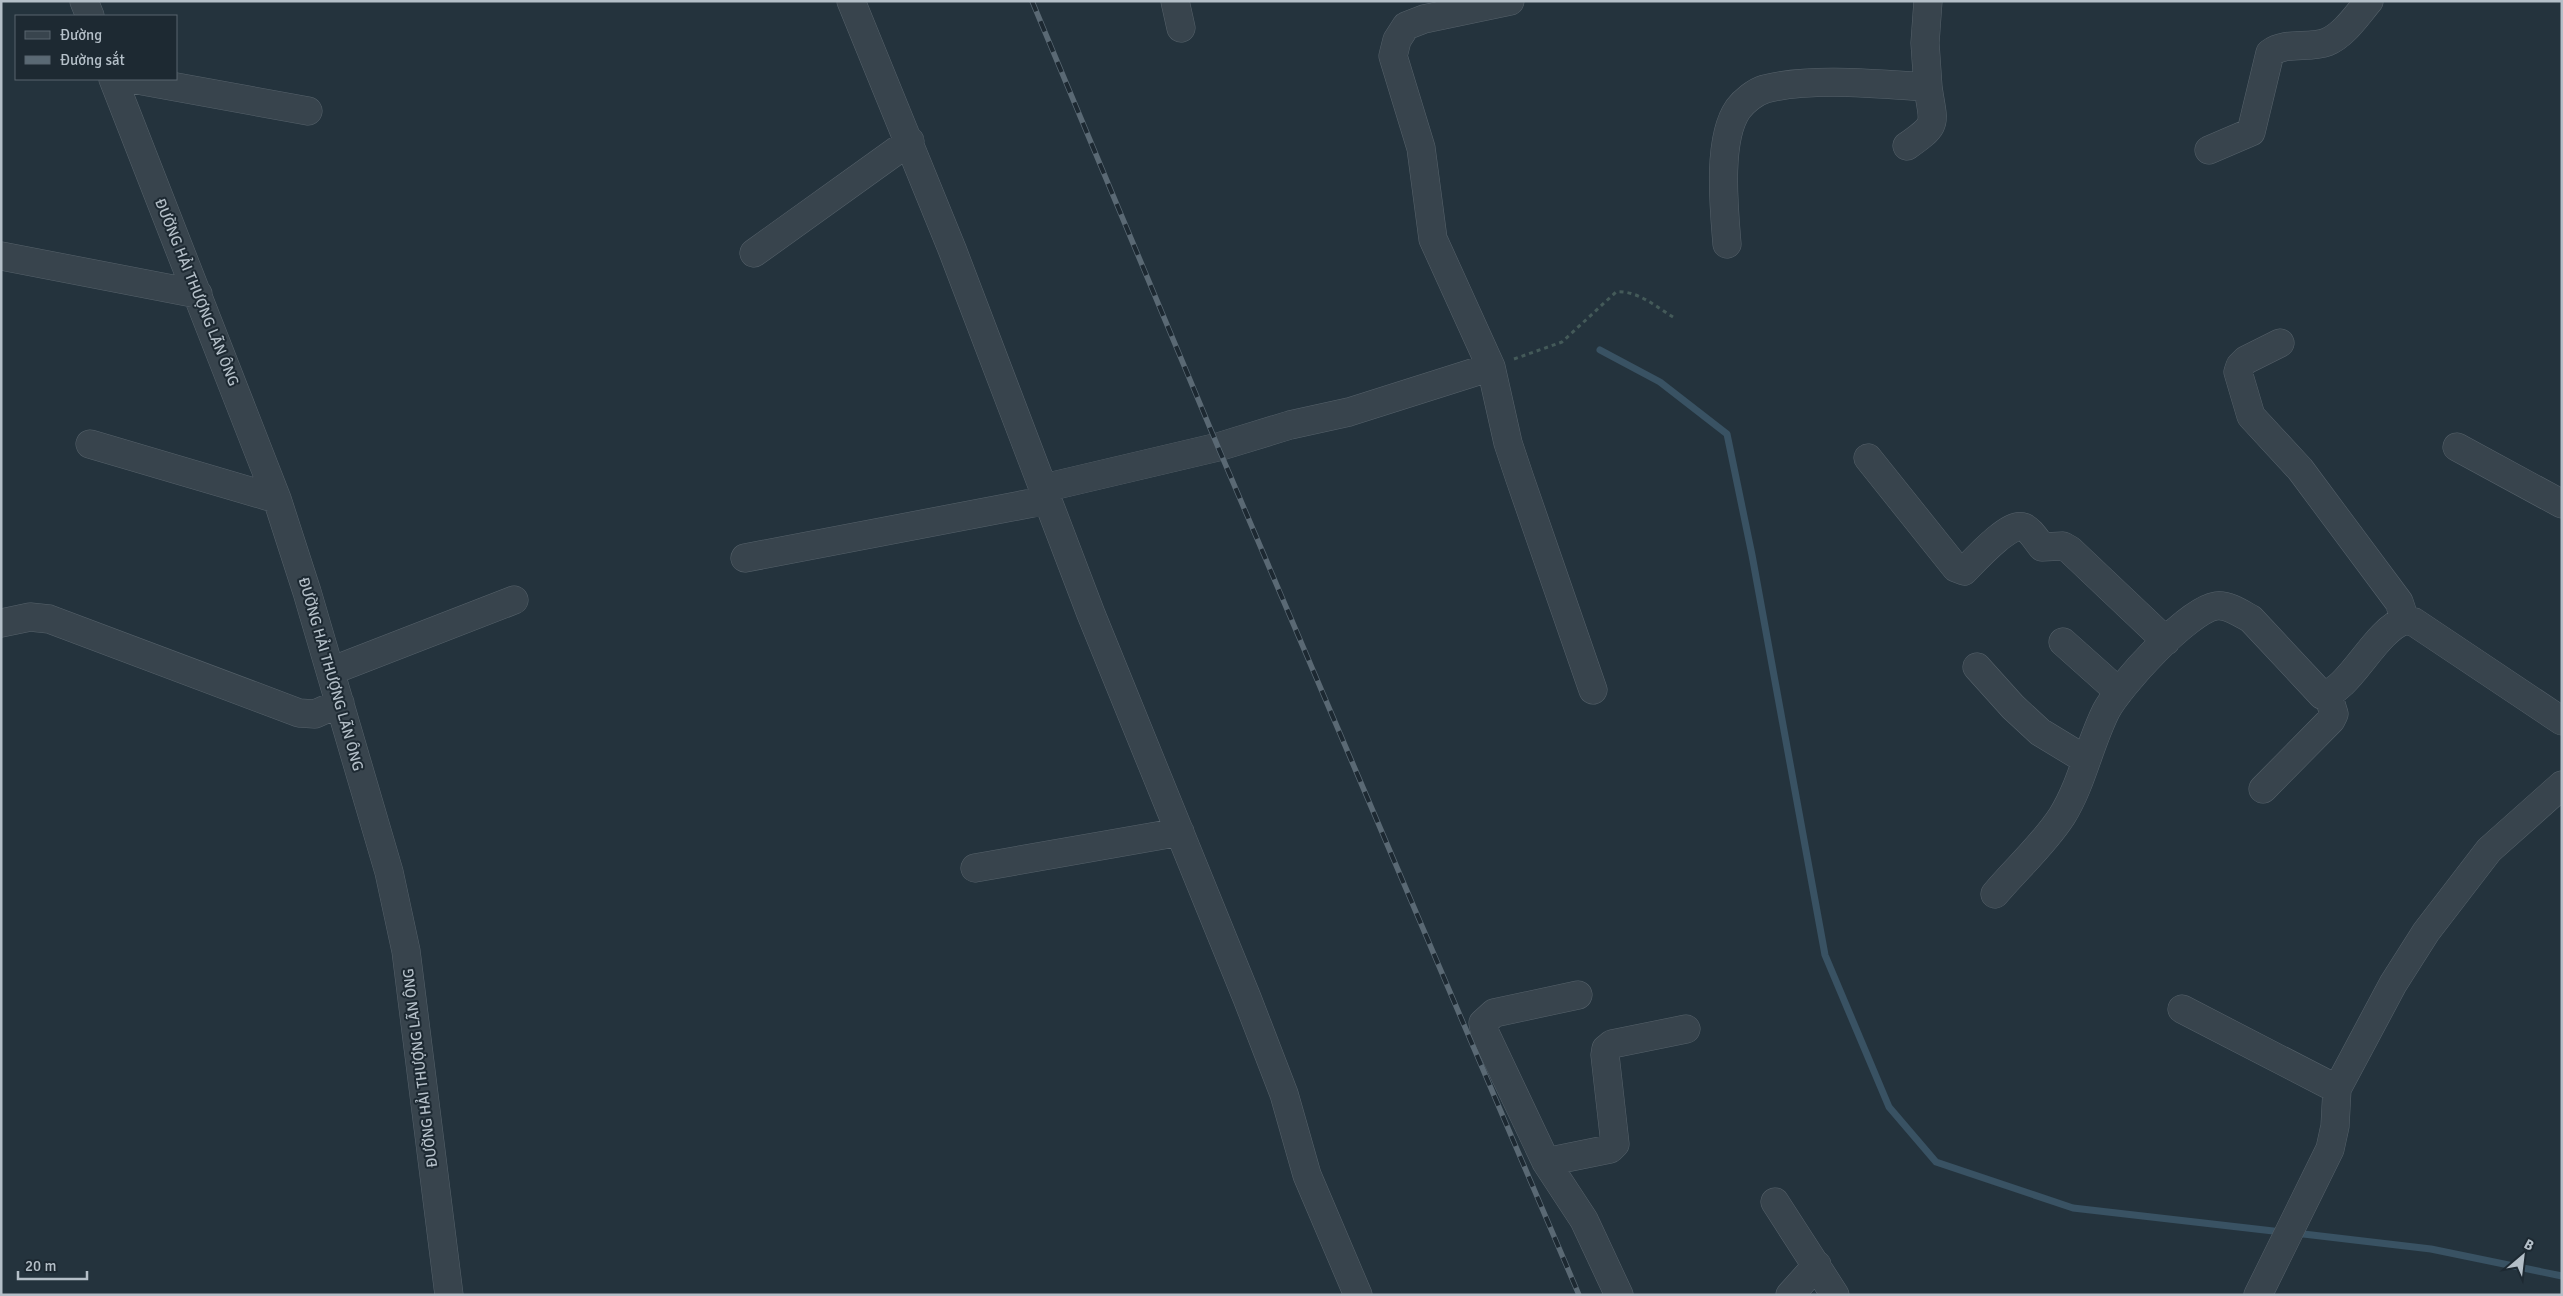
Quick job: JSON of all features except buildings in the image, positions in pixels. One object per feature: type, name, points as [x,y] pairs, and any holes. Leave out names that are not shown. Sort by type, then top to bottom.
[{"type":"street","points":[[84,1],[90,15]]},
{"type":"street","points":[[852,1],[910,141],[1092,614],[1284,1094],[1307,1175],[1358,1295]]},
{"type":"street","points":[[1175,1],[1181,28]]},
{"type":"street","points":[[1510,1],[1424,19],[1406,26],[1396,40],[1393,56],[1421,148],[1433,239],[1491,367],[1511,452],[1593,690]]},
{"type":"street","points":[[1907,146],[1928,132],[1933,123],[1925,43],[1928,1]]},
{"type":"street","points":[[2210,150],[2251,132],[2270,54],[2277,48],[2327,42],[2342,31],[2369,1]]},
{"type":"street","name":"ĐƯỜNG HẢI THƯỢNG LÃN ÔNG","points":[[113,80],[277,499],[331,671],[388,872],[404,936],[449,1295]]},
{"type":"street","points":[[138,80],[308,111]]},
{"type":"street","points":[[1727,244],[1722,190],[1728,131],[1737,110],[1746,100],[1764,90],[1817,83],[1928,87]]},
{"type":"street","points":[[754,253],[910,141]]},
{"type":"street","points":[[1,256],[198,294]]},
{"type":"street","points":[[2280,343],[2246,360],[2240,366],[2238,372],[2247,408],[2251,416],[2300,469],[2399,602],[2405,620]]},
{"type":"street","points":[[745,558],[1046,494],[1218,447],[1290,425],[1349,412],[1491,367]]},
{"type":"street","points":[[90,444],[277,499]]},
{"type":"street","points":[[2457,446],[2562,504]]},
{"type":"street","points":[[1868,458],[1956,568],[1964,570],[2008,530],[2018,525],[2026,527],[2042,547],[2063,546],[2070,550],[2166,641]]},
{"type":"street","points":[[331,671],[514,600]]},
{"type":"street","points":[[1995,894],[2061,817],[2075,793],[2086,760],[2107,710],[2120,692],[2177,628],[2197,612],[2217,605],[2237,611],[2250,619],[2316,691],[2322,694],[2328,694],[2336,689],[2387,630],[2405,620],[2414,622],[2562,721]]},
{"type":"street","points":[[1,623],[30,617],[49,619],[300,713],[315,714],[340,703]]},
{"type":"street","points":[[2063,642],[2120,692]]},
{"type":"street","points":[[1977,667],[2013,707],[2040,732],[2086,760]]},
{"type":"street","points":[[2262,790],[2331,720],[2334,714],[2328,694]]},
{"type":"street","points":[[2258,1295],[2330,1149],[2335,1126],[2337,1089],[2393,984],[2426,932],[2489,850],[2562,785]]},
{"type":"street","points":[[975,868],[1180,832]]},
{"type":"street","points":[[1578,995],[1494,1013],[1483,1023],[1485,1033],[1546,1162],[1584,1220],[1619,1295]]},
{"type":"street","points":[[2182,1009],[2337,1089]]},
{"type":"street","points":[[1546,1162],[1610,1149],[1614,1144],[1605,1055],[1612,1044],[1686,1028]]},
{"type":"street","points":[[1775,1202],[1835,1295]]},
{"type":"street","points":[[1790,1295],[1817,1265]]},
{"type":"path","points":[[1491,367],[1562,342],[1616,292],[1627,291],[1636,294],[1673,317]]},
{"type":"waterway","points":[[1600,350],[1660,382],[1727,434],[1752,555],[1825,955],[1889,1107],[1936,1162],[2073,1208],[2282,1232]]},
{"type":"waterway","points":[[2295,1233],[2431,1249],[2562,1276]]},
{"type":"railway","points":[[1032,1],[1218,447],[1579,1295]]}]
